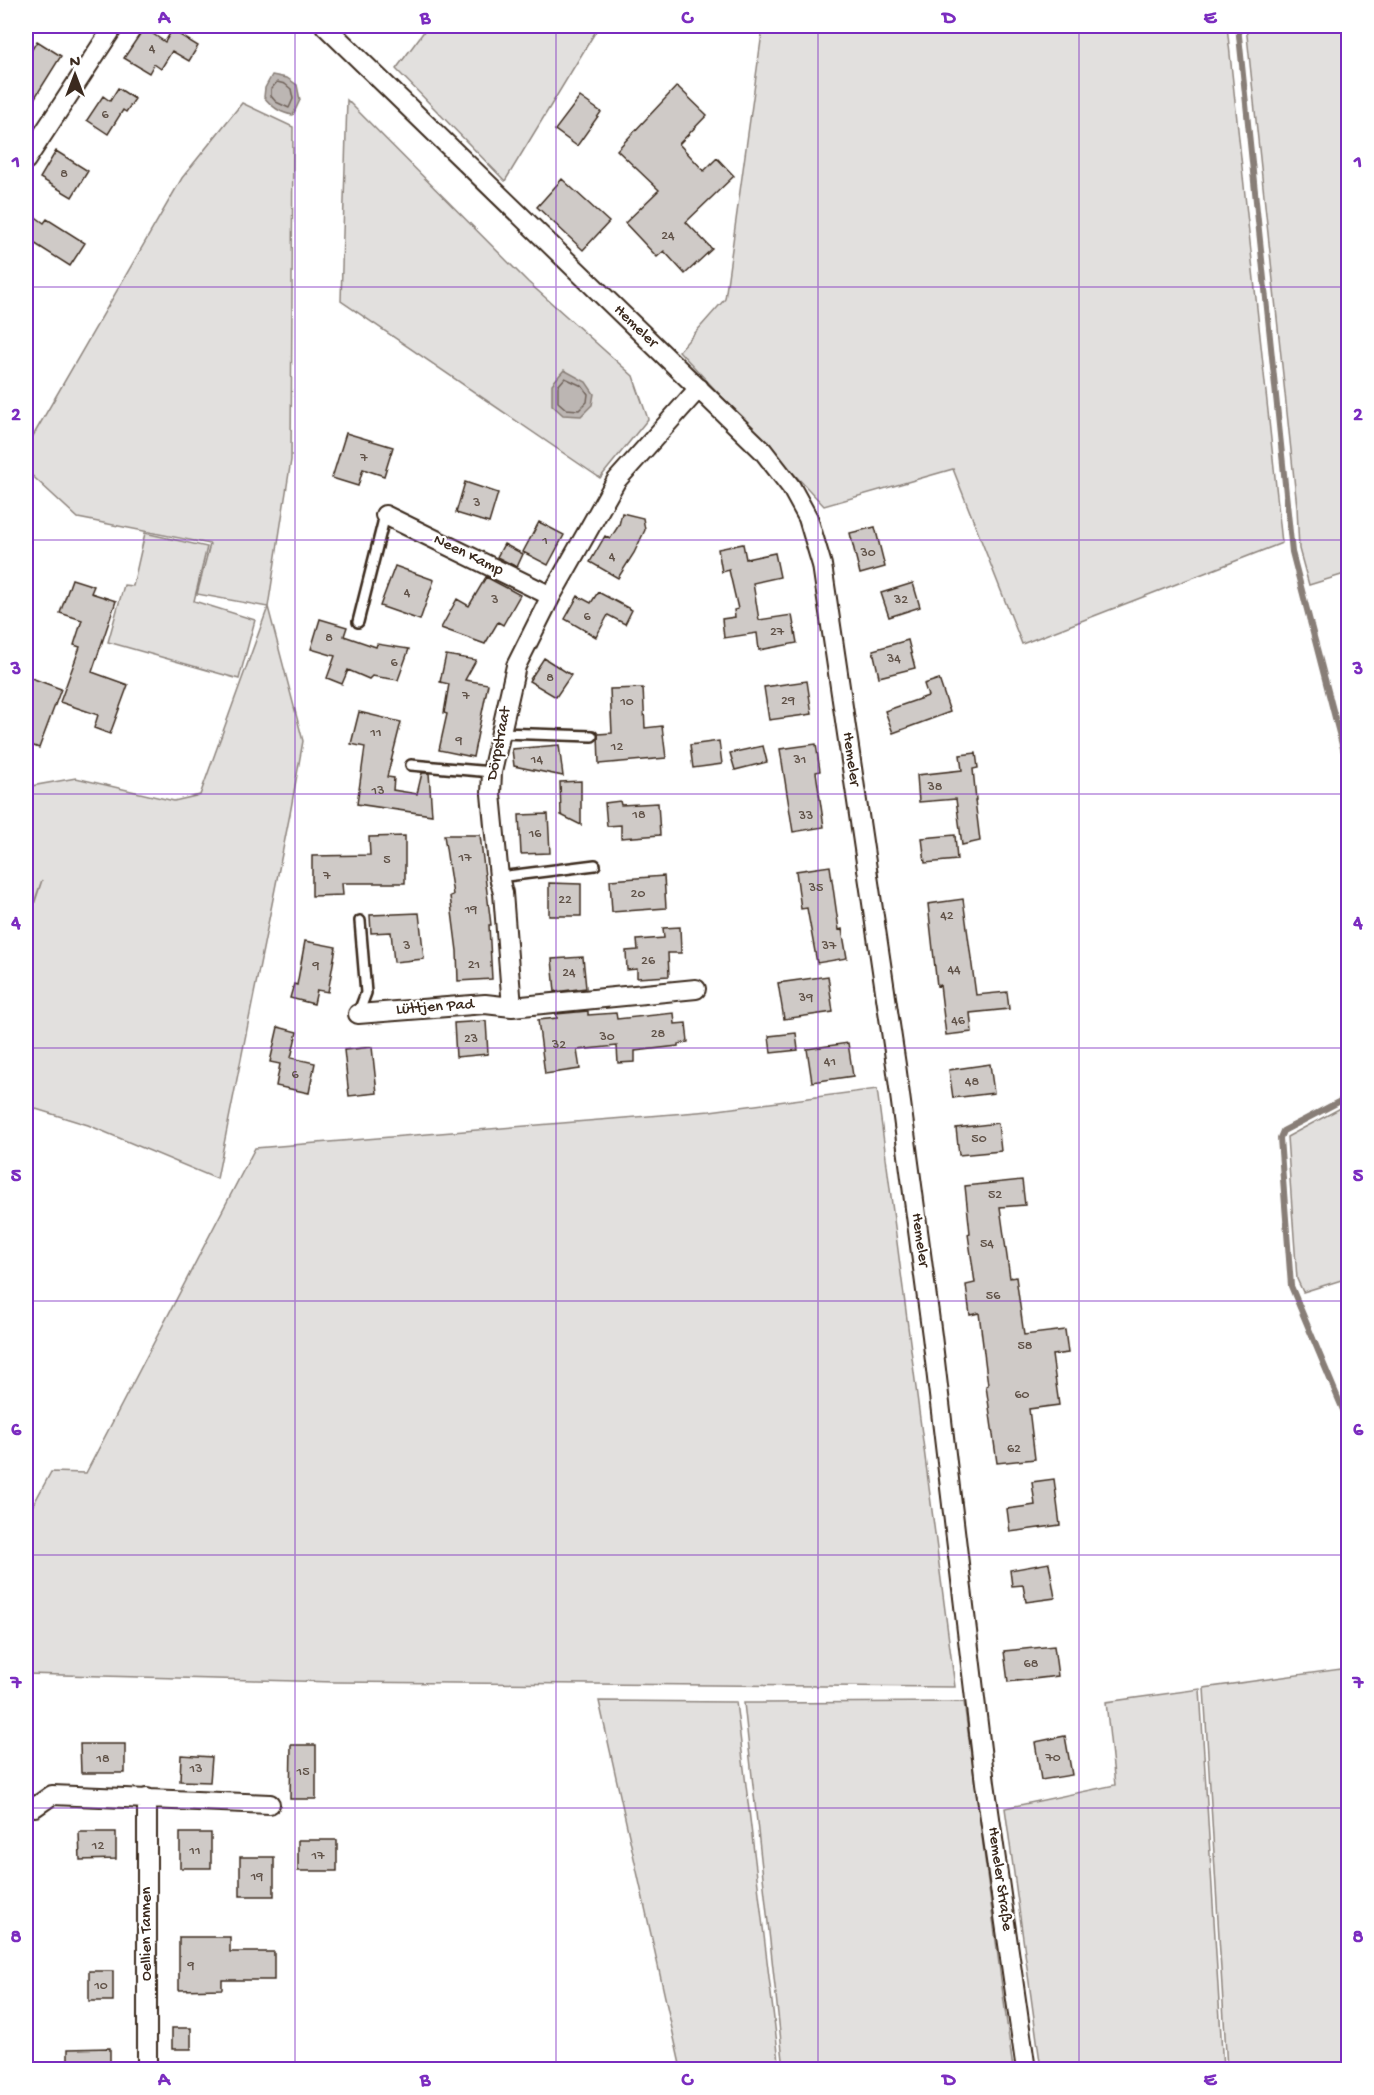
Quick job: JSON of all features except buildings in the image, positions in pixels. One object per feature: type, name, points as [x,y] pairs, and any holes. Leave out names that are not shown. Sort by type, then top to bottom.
[{"type":"street","points":[[26,157],[114,26]]},
{"type":"street","name":"Hemeler","points":[[325,26],[763,451],[791,487],[808,518],[822,566],[896,1065],[932,1336],[973,1688]]},
{"type":"street","name":"Dörpstraat","points":[[512,1007],[503,892],[499,877],[491,794],[492,772],[516,666],[551,596],[616,481],[699,388]]},
{"type":"street","name":"Neen Kamp","points":[[384,515],[551,596]]},
{"type":"street","points":[[512,1007],[696,988]]},
{"type":"street","name":"Lüttjen Pad","points":[[358,1014],[485,1004],[512,1007]]},
{"type":"street","name":"Hemeler Straße","points":[[973,1688],[1026,2070]]},
{"type":"street","points":[[35,1807],[52,1795],[270,1804]]},
{"type":"street","name":"Oellien Tannen","points":[[147,1798],[147,2070]]},
{"type":"lane","points":[[358,622],[384,515]]},
{"type":"lane","points":[[500,733],[592,736]]},
{"type":"lane","points":[[411,765],[492,772]]},
{"type":"lane","points":[[499,877],[595,865]]},
{"type":"lane","points":[[358,1014],[366,993],[360,921]]},
{"type":"shaded area","points":[[428,26],[599,26],[505,181],[396,69]]},
{"type":"shaded area","points":[[763,26],[1227,26],[1282,543],[1022,644],[953,469],[824,506],[679,351],[725,299]]},
{"type":"shaded area","points":[[1246,26],[1348,26],[1348,573],[1309,585],[1299,549],[1297,507]]},
{"type":"shaded area","points":[[347,100],[528,282],[633,376],[648,419],[600,478],[341,301]]},
{"type":"shaded area","points":[[242,103],[293,127],[291,460],[268,607],[197,594],[210,544],[78,518],[26,470],[26,448],[182,178]]},
{"type":"shaded area","points":[[145,533],[207,547],[194,601],[255,620],[239,679],[108,642],[124,585],[133,586]]},
{"type":"shaded area","points":[[268,607],[303,741],[217,1179],[88,1125],[26,1106],[26,929],[42,880],[26,925],[26,787],[76,778],[174,801],[200,795]]},
{"type":"shaded area","points":[[877,1089],[955,1687],[335,1682],[26,1674],[26,1518],[51,1472],[86,1473],[255,1148],[710,1111]]},
{"type":"shaded area","points":[[1348,1104],[1348,1278],[1303,1292],[1297,1279],[1287,1137]]},
{"type":"shaded area","points":[[1348,1668],[1348,2069],[1227,2069],[1204,1688]]},
{"type":"shaded area","points":[[1200,1689],[1223,2069],[1041,2069],[1005,1808],[1115,1785],[1106,1702]]},
{"type":"shaded area","points":[[599,1701],[736,1702],[780,2069],[681,2069]]},
{"type":"shaded area","points":[[964,1702],[1013,2069],[784,2069],[744,1703]]},
{"type":"water","points":[[272,75],[287,78],[297,85],[300,100],[293,115],[277,109],[264,97],[265,88]]},
{"type":"water","points":[[564,370],[586,382],[594,394],[592,405],[581,416],[563,415],[552,405],[552,384]]},
{"type":"waterway","points":[[1238,26],[1292,552],[1348,768]]},
{"type":"waterway","points":[[1348,1097],[1283,1131],[1280,1138],[1291,1286],[1348,1422]]}]
